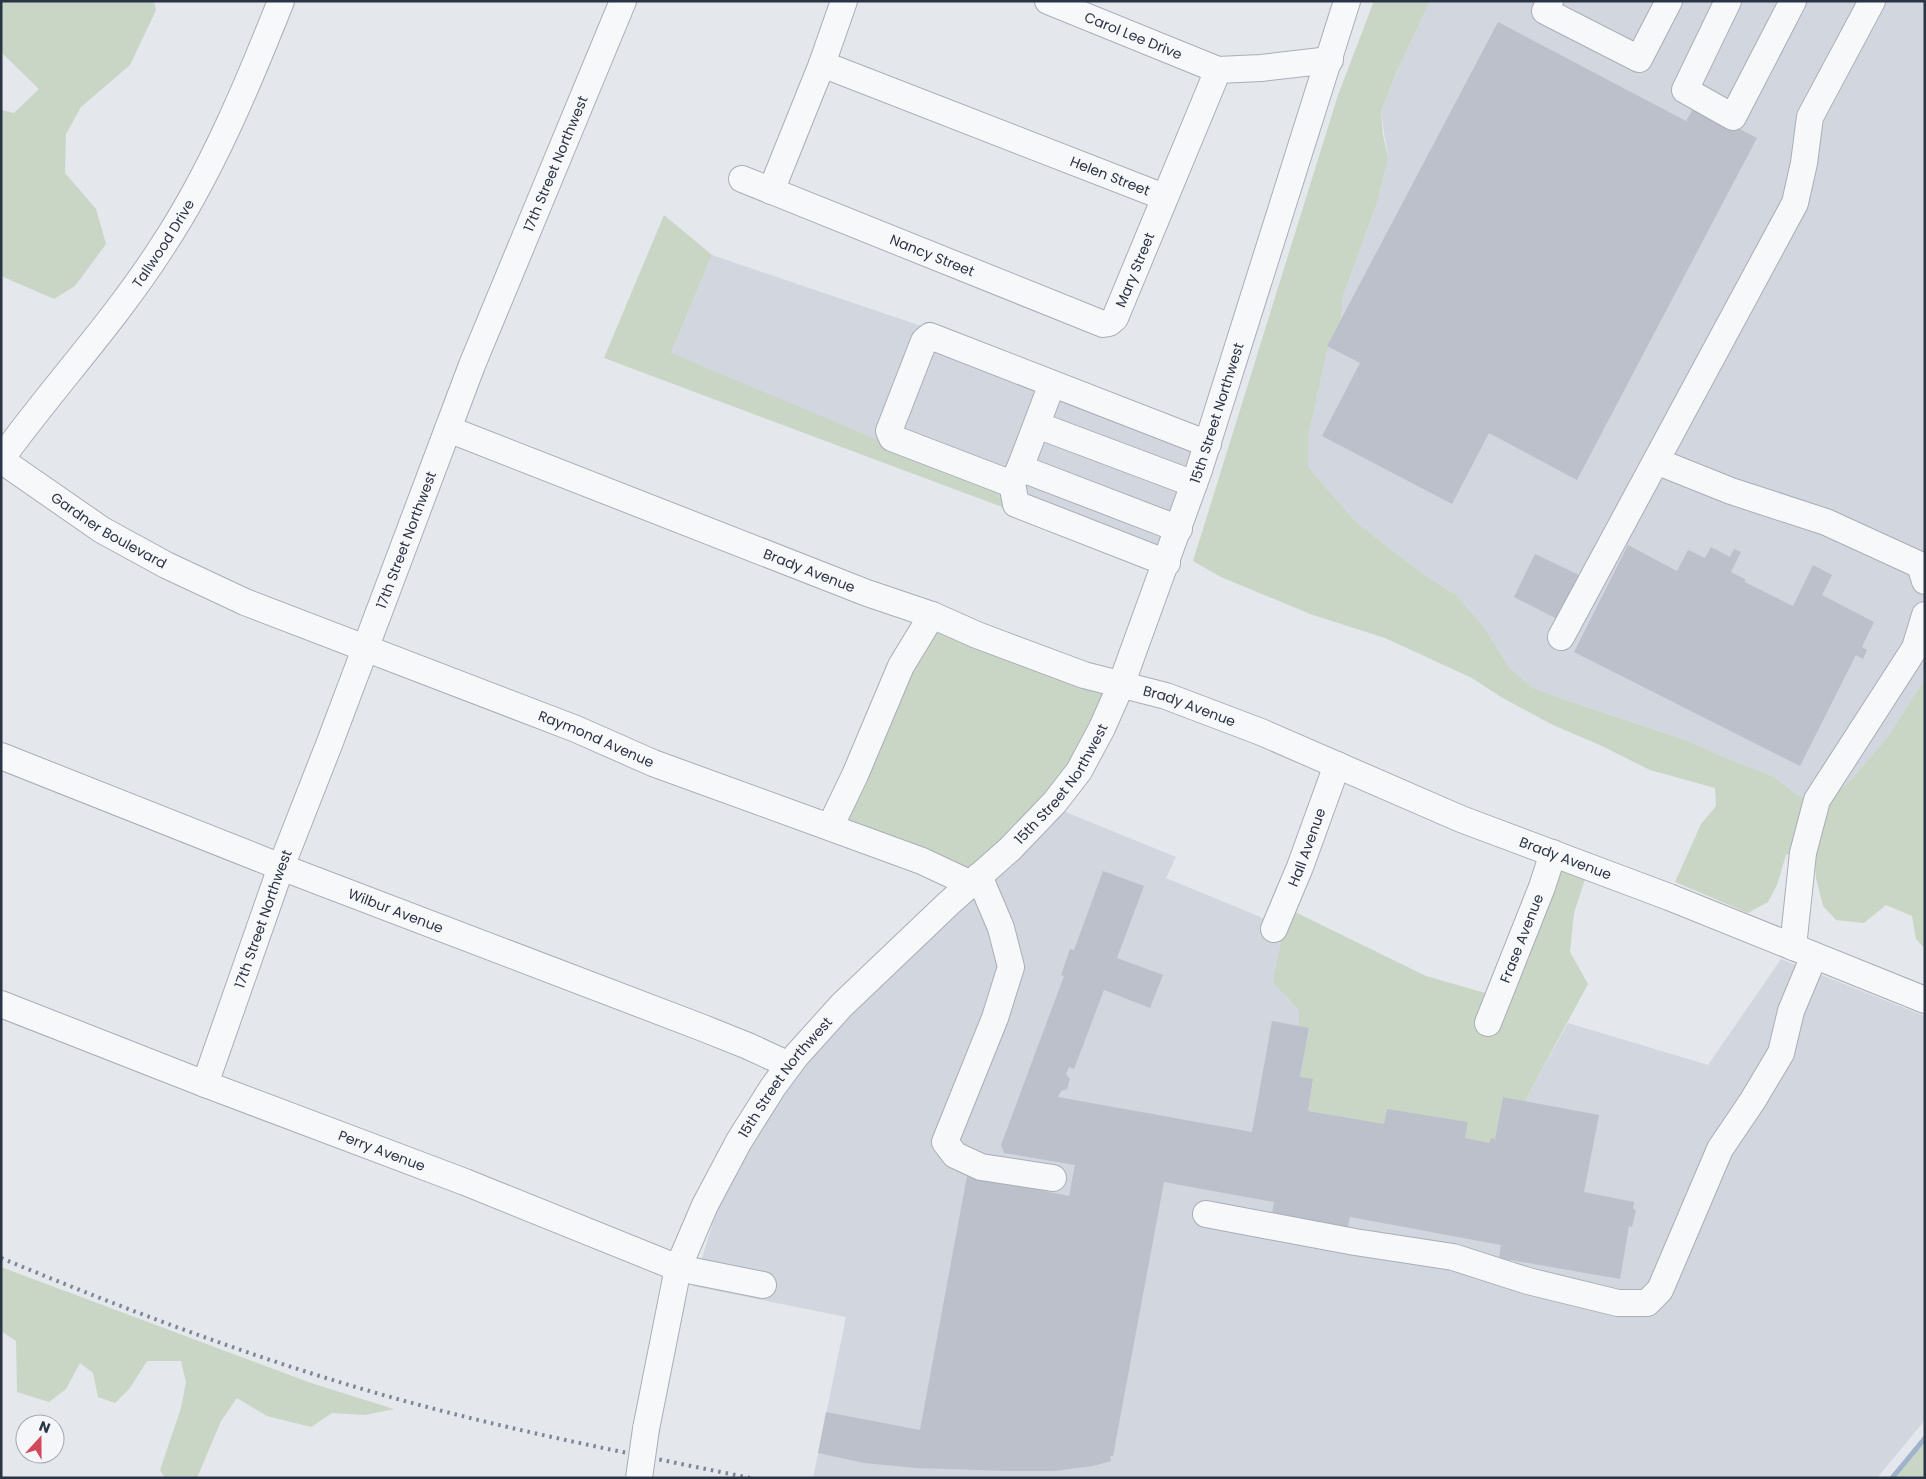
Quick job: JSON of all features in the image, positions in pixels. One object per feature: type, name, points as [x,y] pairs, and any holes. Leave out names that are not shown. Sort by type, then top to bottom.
[{"type":"street","name":"Tallwood Drive","points":[[1,459],[27,422],[128,298],[164,246],[207,170],[282,1]]},
{"type":"street","name":"17th Street Northwest","points":[[204,1084],[281,867],[472,365],[622,1]]},
{"type":"street","points":[[771,191],[822,64],[844,1]]},
{"type":"street","name":"Carol Lee Drive","points":[[1048,1],[1218,70]]},
{"type":"street","name":"15th Street Northwest","points":[[639,1478],[646,1429],[678,1268],[705,1204],[739,1141],[789,1065],[842,1005],[1010,849],[1061,794],[1078,771],[1102,728],[1121,685],[1167,563],[1208,444],[1347,1]]},
{"type":"street","points":[[1550,1],[1545,11],[1639,58],[1669,1]]},
{"type":"street","points":[[1728,1],[1685,90],[1733,117],[1793,1]]},
{"type":"street","points":[[1560,637],[1795,203],[1804,163],[1810,117],[1872,1]]},
{"type":"street","points":[[1218,70],[1261,68],[1330,60]]},
{"type":"street","name":"Helen Street","points":[[822,64],[1164,198],[1218,70]]},
{"type":"street","name":"Nancy Street","points":[[742,179],[1092,320]]},
{"type":"street","name":"Mary Street","points":[[1092,320],[1103,324],[1110,323],[1115,318],[1164,198]]},
{"type":"street","points":[[1179,529],[892,438],[889,431],[924,341],[930,336],[1208,444]]},
{"type":"street","points":[[1052,384],[1016,476],[1016,504],[1167,563]]},
{"type":"street","points":[[1036,425],[1194,484]]},
{"type":"street","name":"Brady Avenue","points":[[448,429],[794,565],[932,616],[976,635],[1084,675],[1166,696],[1261,732],[1461,819],[1669,897],[1925,1000]]},
{"type":"street","name":"Gardner Boulevard","points":[[1,459],[102,530],[166,565],[221,591]]},
{"type":"street","points":[[1656,461],[1731,491],[1826,522],[1920,565],[1925,581]]},
{"type":"street","name":"Raymond Avenue","points":[[221,591],[576,729],[653,763],[975,880]]},
{"type":"street","points":[[1206,1214],[1355,1242],[1453,1257],[1528,1281],[1618,1304],[1647,1303],[1660,1290],[1720,1149],[1753,1100],[1781,1053],[1804,951],[1804,853],[1817,800],[1915,648],[1925,614]]},
{"type":"street","points":[[830,827],[856,775],[902,666],[932,616]]},
{"type":"street","name":"Wilbur Avenue","points":[[1,756],[281,867],[703,1028],[789,1065]]},
{"type":"street","name":"Hall Avenue","points":[[1274,929],[1300,867],[1336,765]]},
{"type":"street","name":"Frase Avenue","points":[[1488,1024],[1553,853]]},
{"type":"street","points":[[975,880],[1001,928],[1011,967],[995,1018],[945,1142],[956,1155],[982,1167],[1053,1178]]},
{"type":"street","name":"Perry Avenue","points":[[1,1004],[204,1084],[465,1182],[678,1268],[763,1285]]},
{"type":"shaded area","points":[[1430,1],[1925,1],[1925,679],[1887,738],[1851,780],[1825,802],[1797,795],[1773,776],[1685,740],[1533,688],[1509,667],[1484,627],[1456,595],[1420,572],[1356,522],[1308,467],[1308,438],[1329,342],[1341,320],[1343,296],[1377,203],[1388,159],[1381,112],[1397,71]]},
{"type":"shaded area","points":[[712,255],[1001,353],[1203,431],[1158,572],[671,353]]},
{"type":"shaded area","points":[[1058,809],[1176,857],[1166,878],[1287,928],[1285,996],[1299,1011],[1309,1028],[1300,1076],[1313,1079],[1308,1111],[1384,1123],[1387,1109],[1468,1122],[1491,1138],[1495,1138],[1503,1097],[1525,1101],[1568,1023],[1708,1065],[1781,959],[1925,1016],[1925,1420],[1877,1478],[813,1478],[846,1317],[693,1286],[720,1201],[768,1109],[814,1053],[850,1013]]},
{"type":"green space","points":[[1,1],[154,1],[156,10],[130,65],[81,107],[66,134],[65,173],[96,209],[106,244],[75,286],[54,299],[1,276],[1,110],[14,113],[39,89],[1,52]]},
{"type":"green space","points":[[1374,1],[1430,1],[1397,71],[1381,112],[1388,159],[1377,203],[1343,296],[1341,320],[1329,342],[1308,438],[1308,467],[1356,522],[1420,572],[1456,595],[1484,627],[1509,667],[1533,688],[1685,740],[1773,776],[1797,795],[1825,802],[1851,780],[1887,738],[1925,679],[1925,949],[1916,939],[1912,916],[1886,905],[1864,923],[1836,920],[1823,906],[1816,878],[1814,847],[1786,855],[1777,885],[1768,902],[1748,913],[1675,882],[1701,824],[1716,806],[1715,788],[1650,770],[1602,746],[1553,725],[1501,697],[1472,678],[1385,638],[1310,614],[1221,577],[1193,561],[1338,95]]},
{"type":"green space","points":[[664,215],[712,255],[671,353],[992,488],[1010,510],[604,358]]},
{"type":"green space","points":[[934,620],[1114,689],[1073,768],[971,879],[838,823]]},
{"type":"green space","points":[[1553,853],[1589,867],[1574,913],[1570,952],[1588,984],[1525,1101],[1503,1097],[1495,1139],[1491,1138],[1489,1143],[1465,1138],[1468,1122],[1387,1110],[1384,1124],[1308,1111],[1313,1080],[1300,1077],[1309,1029],[1299,1026],[1299,1011],[1273,982],[1281,942],[1295,912],[1426,976],[1499,997]]},
{"type":"green space","points":[[1,1267],[311,1383],[394,1409],[365,1415],[332,1413],[311,1427],[267,1416],[237,1398],[221,1421],[197,1478],[165,1478],[160,1470],[181,1408],[186,1382],[181,1361],[147,1361],[130,1388],[115,1403],[98,1397],[93,1373],[80,1363],[66,1389],[49,1402],[17,1392],[16,1341],[1,1331]]},
{"type":"green space","points":[[1925,1438],[1925,1478],[1895,1478]]},
{"type":"building","points":[[1498,22],[1686,121],[1695,106],[1757,138],[1577,480],[1489,433],[1452,504],[1322,436],[1360,363],[1327,346]]},
{"type":"building","points":[[1628,545],[1677,571],[1688,550],[1705,558],[1711,547],[1730,557],[1734,549],[1741,552],[1731,572],[1745,579],[1745,582],[1793,606],[1813,565],[1832,575],[1822,595],[1874,622],[1862,647],[1867,650],[1863,659],[1856,655],[1800,766],[1574,652]]},
{"type":"building","points":[[1535,554],[1579,575],[1557,619],[1514,597]]},
{"type":"building","points":[[1103,871],[1144,886],[1117,958],[1163,975],[1150,1008],[1104,990],[1074,1069],[1069,1067],[1066,1074],[1070,1079],[1067,1089],[1061,1091],[1058,1097],[1252,1132],[1272,1021],[1309,1028],[1300,1077],[1313,1079],[1308,1111],[1384,1124],[1387,1109],[1468,1122],[1465,1138],[1489,1143],[1491,1138],[1495,1139],[1503,1097],[1599,1115],[1584,1192],[1634,1202],[1633,1209],[1636,1210],[1632,1227],[1629,1226],[1620,1279],[1499,1258],[1501,1245],[1350,1217],[1347,1231],[1293,1221],[1294,1217],[1272,1213],[1274,1202],[1164,1182],[1113,1456],[1110,1456],[1111,1461],[1093,1466],[1054,1471],[1009,1471],[917,1468],[864,1463],[818,1453],[826,1412],[920,1430],[967,1176],[1069,1196],[1075,1165],[1004,1153],[1001,1145],[1064,976],[1061,975],[1070,949],[1074,950]]},
{"type":"waterway","points":[[1892,1478],[1925,1438]]},
{"type":"railway","points":[[1,1258],[160,1321],[268,1359],[376,1393],[511,1428],[750,1478]]}]
